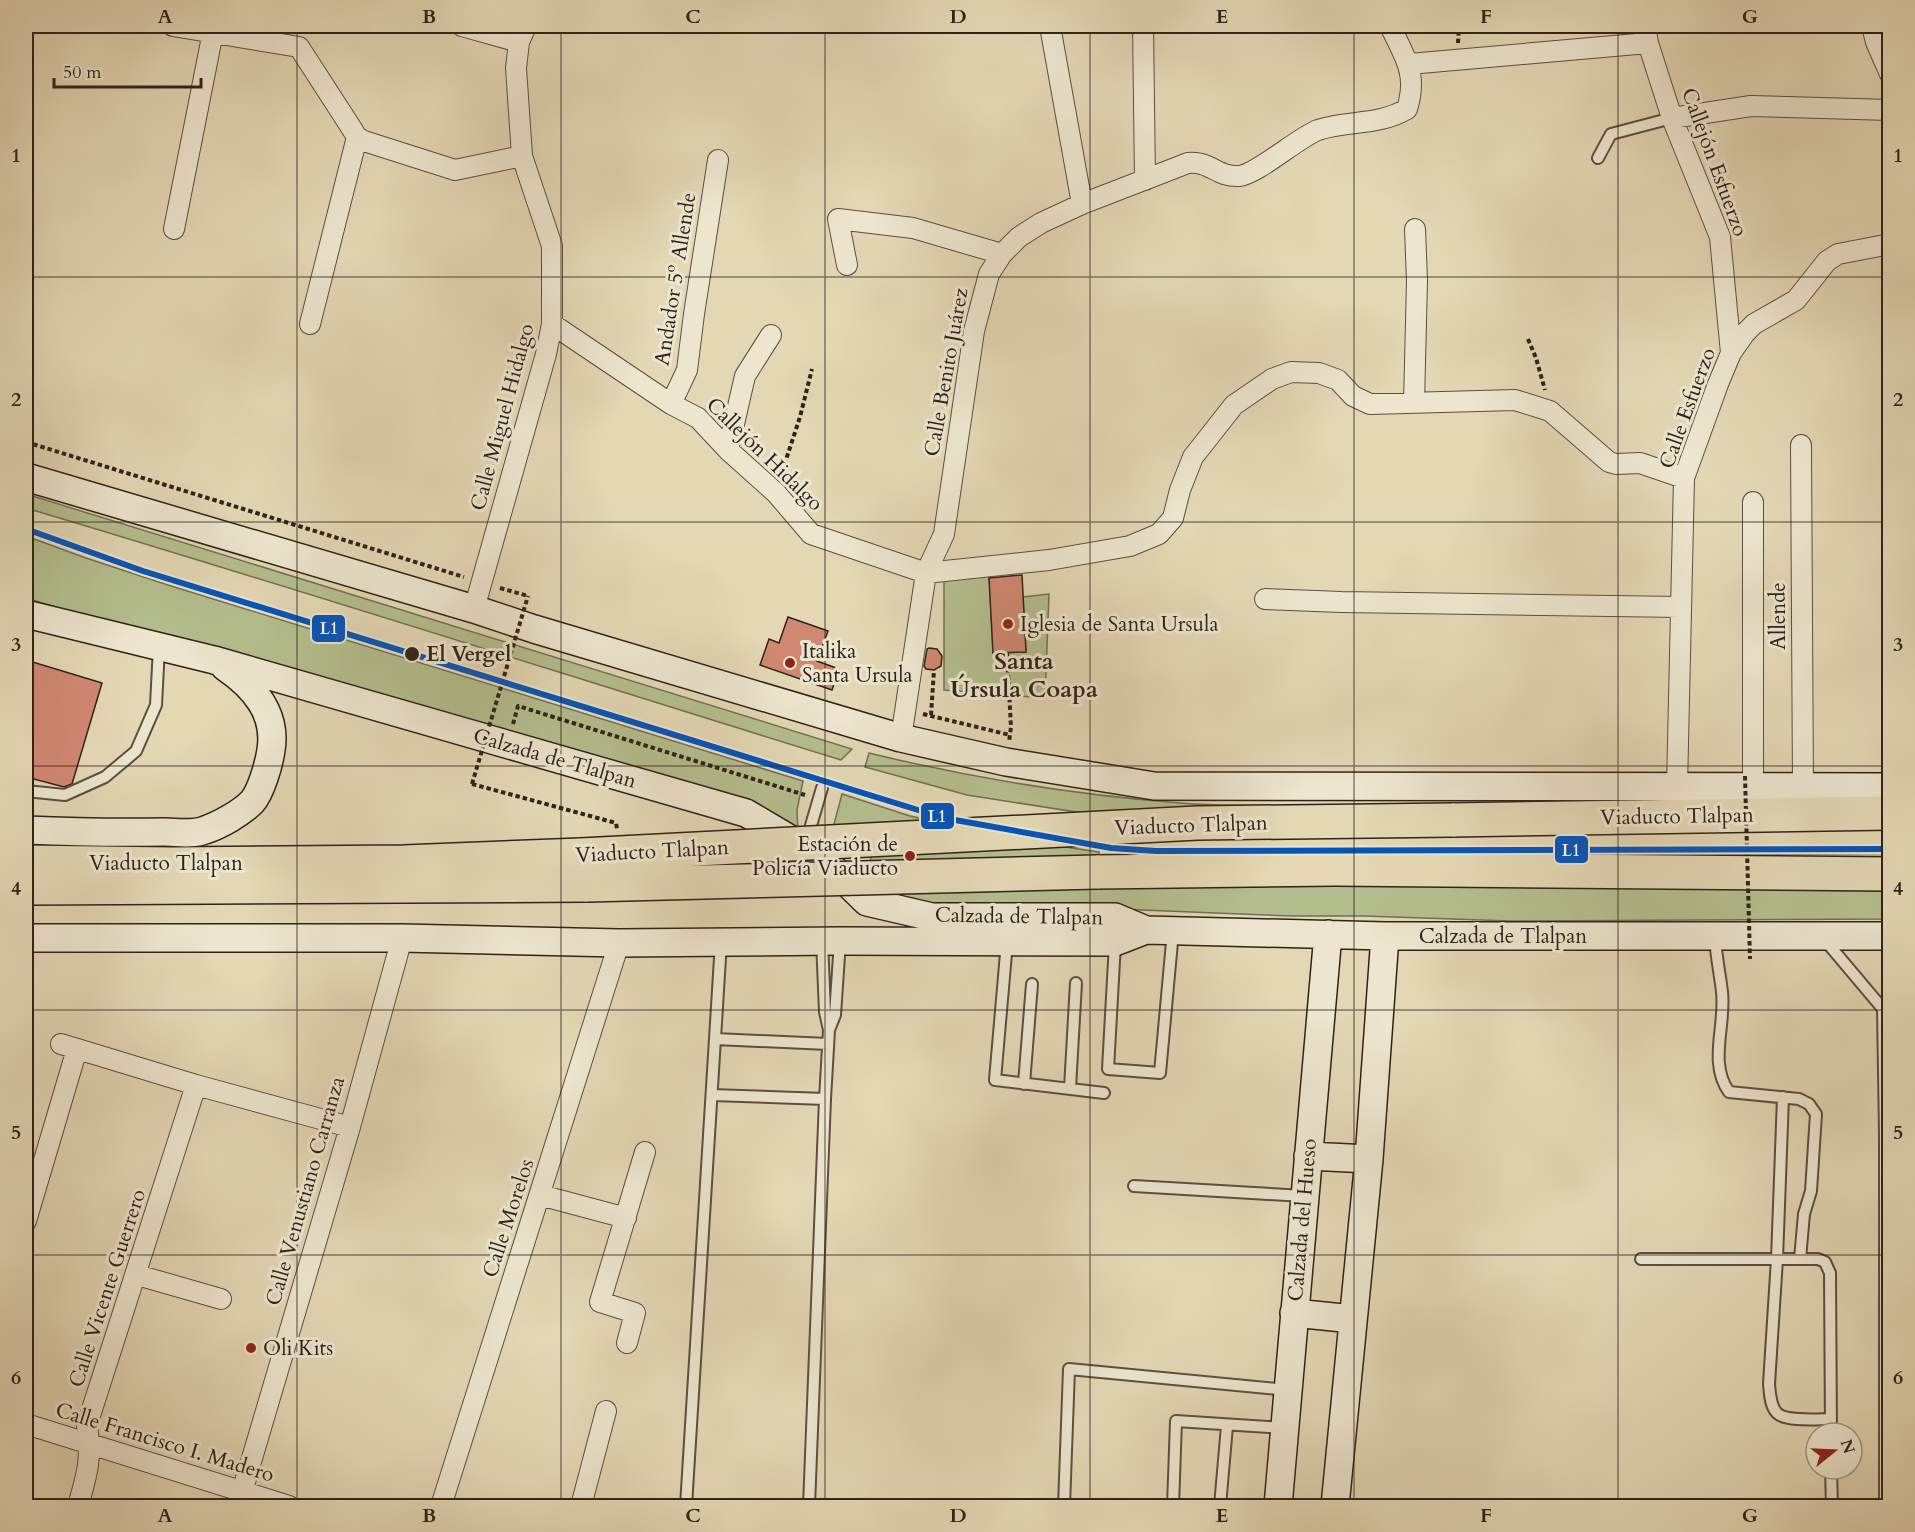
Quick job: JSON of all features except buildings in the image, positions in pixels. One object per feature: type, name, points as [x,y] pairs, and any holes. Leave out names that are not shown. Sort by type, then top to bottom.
[{"type":"highway","name":"Viaducto Tlalpan","points":[[26,862],[172,864],[393,862],[584,870],[1197,823],[1890,813]]},
{"type":"highway","name":"Viaducto Tlalpan","points":[[26,888],[584,870],[1096,872],[1335,868],[1890,874]]},
{"type":"main road","points":[[26,477],[901,738],[1006,762],[1154,786],[1677,787],[1749,781],[1803,787],[1890,787]]},
{"type":"main road","name":"Calzada de Tlalpan","points":[[26,614],[214,660],[746,813],[822,858],[867,902],[932,917],[1115,917],[1146,930],[1385,936],[1890,936]]},
{"type":"main road","name":"Viaducto Tlalpan","points":[[26,830],[104,833],[203,831],[253,801],[266,773],[272,749],[271,724],[262,703],[244,680],[214,660]]},
{"type":"main road","points":[[26,938],[402,938],[619,943],[1115,942],[1146,930]]},
{"type":"main road","name":"Calzada del Hueso","points":[[1278,1506],[1328,934]]},
{"type":"main road","points":[[1335,1506],[1369,1160],[1385,936]]},
{"type":"main road","points":[[1308,1156],[1369,1160]]},
{"type":"main road","points":[[1294,1313],[1353,1319]]},
{"type":"street","points":[[173,26],[214,29],[299,47],[357,136],[364,141],[455,170],[522,156]]},
{"type":"street","points":[[462,26],[523,34]]},
{"type":"street","points":[[1050,26],[1082,204]]},
{"type":"street","points":[[1143,26],[1145,180]]},
{"type":"street","points":[[1390,26],[1409,64],[1647,34]]},
{"type":"street","points":[[1872,26],[1876,42],[1890,74]]},
{"type":"street","points":[[174,229],[214,29]]},
{"type":"street","name":"Calle Miguel Hidalgo","points":[[474,609],[546,354],[552,324],[552,246],[522,156],[516,68],[523,34]]},
{"type":"street","name":"Callejón Esfuerzo","points":[[1647,34],[1672,118],[1720,237],[1731,353]]},
{"type":"street","name":"Calle Benito Juárez","points":[[901,738],[926,573],[944,534],[974,331],[989,274],[1002,254],[1027,232],[1082,204],[1188,163],[1200,162],[1226,176],[1242,176],[1318,130],[1393,117],[1407,109],[1412,91],[1409,64]]},
{"type":"street","points":[[1672,118],[1751,106],[1890,110]]},
{"type":"street","points":[[310,324],[357,136]]},
{"type":"street","name":"Andador 5º Allende","points":[[671,404],[687,370],[718,160]]},
{"type":"street","points":[[847,266],[838,219],[913,228],[1002,254]]},
{"type":"street","points":[[1414,403],[1417,281],[1415,229]]},
{"type":"street","name":"Calle Esfuerzo","points":[[1677,787],[1684,478],[1731,353],[1754,324],[1796,300],[1827,261],[1838,254],[1890,244]]},
{"type":"street","name":"Callejón Hidalgo","points":[[552,324],[671,404],[698,418],[728,450],[776,493],[811,534],[926,573]]},
{"type":"street","points":[[728,450],[745,376],[771,335]]},
{"type":"street","points":[[926,573],[1049,560],[1130,546],[1159,534],[1173,518],[1180,490],[1193,457],[1234,405],[1272,379],[1290,372],[1319,373],[1338,380],[1353,396],[1370,404],[1515,400],[1550,411],[1609,462],[1640,463],[1684,478]]},
{"type":"street","name":"Allende","points":[[1801,445],[1803,787]]},
{"type":"street","points":[[1749,781],[1753,502]]},
{"type":"street","points":[[1265,599],[1681,607]]},
{"type":"street","name":"Calle Venustiano Carranza","points":[[242,1492],[350,1127],[402,938]]},
{"type":"street","name":"Calle Morelos","points":[[441,1506],[619,943]]},
{"type":"street","points":[[26,1221],[69,1047],[350,1127]]},
{"type":"street","name":"Calle Vicente Guerrero","points":[[78,1506],[90,1464],[87,1425],[137,1275],[196,1085]]},
{"type":"street","points":[[627,1343],[635,1313],[600,1302],[645,1152]]},
{"type":"street","points":[[540,1195],[626,1218]]},
{"type":"street","points":[[137,1275],[221,1299]]},
{"type":"street","points":[[580,1506],[606,1411]]},
{"type":"street","name":"Calle Francisco I. Madero","points":[[26,1424],[289,1506]]},
{"type":"lane","points":[[1598,158],[1611,134],[1672,118]]},
{"type":"lane","points":[[26,791],[65,795],[105,777],[136,751],[156,705],[159,647]]},
{"type":"lane","points":[[805,848],[822,788]]},
{"type":"lane","points":[[1115,942],[1108,1069],[1160,1073],[1173,931]]},
{"type":"lane","points":[[1822,936],[1886,1009],[1885,1506]]},
{"type":"lane","points":[[1715,937],[1716,960],[1723,994],[1719,1060],[1723,1084],[1730,1092],[1799,1099],[1809,1104],[1816,1114],[1811,1191],[1804,1214],[1800,1259]]},
{"type":"lane","points":[[809,1506],[829,1030],[825,1012],[831,941]]},
{"type":"lane","points":[[829,1030],[836,1015],[831,941]]},
{"type":"lane","points":[[686,1506],[721,942]]},
{"type":"lane","points":[[1007,942],[995,1080],[1104,1093]]},
{"type":"lane","points":[[1070,1088],[1076,983]]},
{"type":"lane","points":[[1024,1084],[1032,984]]},
{"type":"lane","points":[[715,1039],[828,1044]]},
{"type":"lane","points":[[712,1095],[825,1099]]},
{"type":"lane","points":[[1641,1258],[1777,1259],[1818,1259],[1825,1262],[1830,1272],[1831,1419],[1788,1418],[1777,1413],[1771,1401],[1769,1384],[1777,1259],[1783,1098]]},
{"type":"lane","points":[[1134,1186],[1304,1196]]},
{"type":"lane","points":[[1064,1506],[1069,1369],[1288,1390]]},
{"type":"lane","points":[[1173,1506],[1176,1421],[1285,1428]]},
{"type":"lane","points":[[1220,1506],[1227,1426]]},
{"type":"lane","points":[[1831,1481],[1832,1506]]},
{"type":"path","points":[[1528,339],[1536,358],[1550,411]]},
{"type":"path","points":[[780,478],[800,417],[812,369]]},
{"type":"path","points":[[26,442],[528,596],[472,784],[500,792]]},
{"type":"path","points":[[1006,762],[1010,735],[1007,653]]},
{"type":"path","points":[[931,715],[934,670]]},
{"type":"path","points":[[510,733],[518,706],[803,794]]},
{"type":"path","points":[[905,710],[1010,735]]},
{"type":"path","points":[[489,727],[500,730]]},
{"type":"path","points":[[1749,781],[1750,959]]},
{"type":"green space","points":[[26,494],[852,749],[841,760],[26,508]]},
{"type":"green space","points":[[26,536],[168,585],[803,781],[797,810],[798,832],[26,598]]},
{"type":"green space","points":[[989,571],[993,653],[1026,652],[1023,597],[1049,594],[1045,698],[944,690],[944,574]]},
{"type":"green space","points":[[869,753],[985,778],[1063,790],[1193,804],[1282,806],[1147,823],[967,795],[865,767]]},
{"type":"green space","points":[[842,794],[910,816],[1045,844],[1099,852],[1098,884],[1889,887],[1889,919],[1511,921],[954,906],[912,902],[868,886],[872,844],[830,839]]},
{"type":"green space","points":[[1890,853],[1889,862],[1442,858]]},
{"type":"transit line","name":"L1","points":[[26,529],[143,571],[944,818],[1111,848],[1156,851],[1890,849]]},
{"type":"place","name":"Iglesia de Santa Ursula","points":[[1008,624]]},
{"type":"place","name":"El Vergel","points":[[412,654]]},
{"type":"place","name":"Italika Santa Ursula","points":[[790,663]]},
{"type":"place","name":"Estación de Policía Viaducto","points":[[910,856]]},
{"type":"place","name":"Oli Kits","points":[[251,1348]]},
{"type":"district","name":"Santa Úrsula Coapa","points":[[1024,675]]}]
